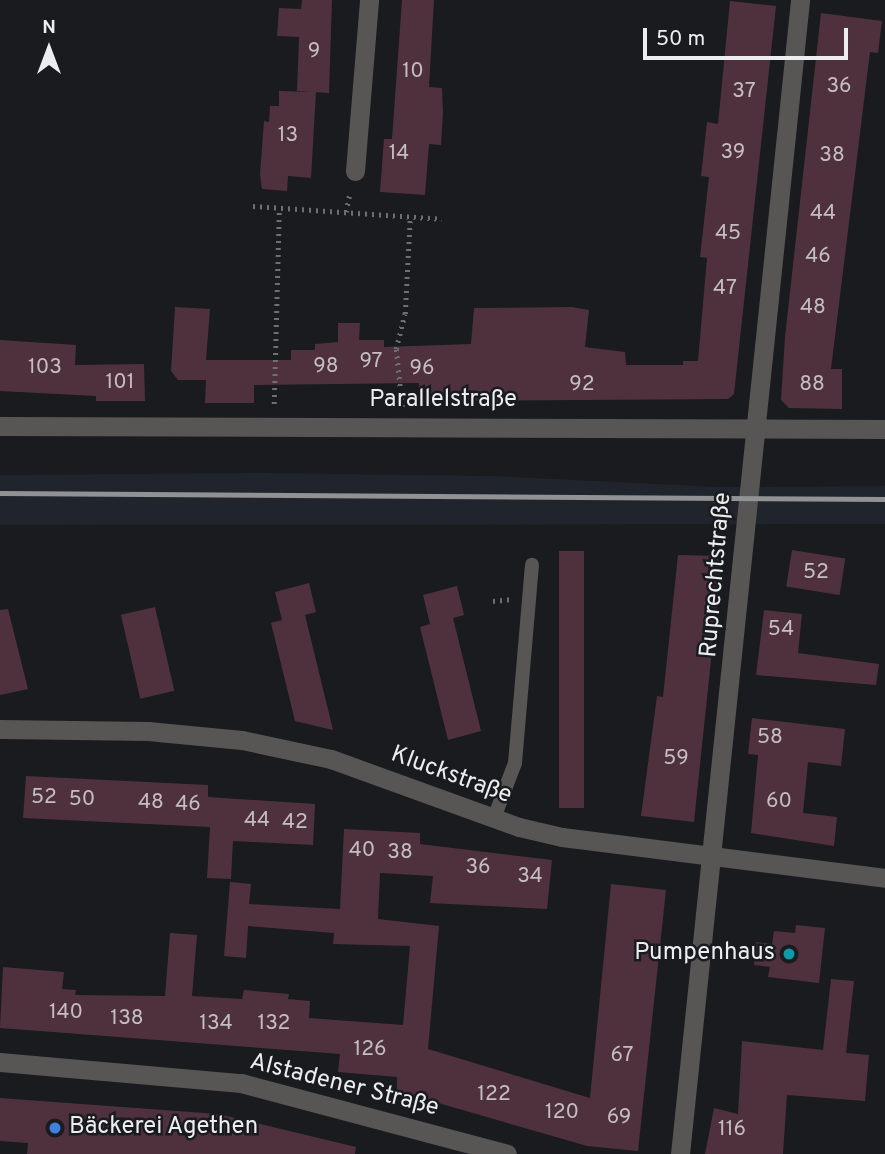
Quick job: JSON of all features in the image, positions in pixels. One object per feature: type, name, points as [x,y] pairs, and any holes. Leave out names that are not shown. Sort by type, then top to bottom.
[{"type":"street","points":[[355,171],[369,0]]},
{"type":"street","name":"Ruprechtstraße","points":[[680,1154],[710,859],[736,641],[755,427],[800,0]]},
{"type":"street","name":"Parallelstraße","points":[[0,426],[405,425],[885,429]]},
{"type":"street","name":"Kluckstraße","points":[[0,729],[148,731],[263,744],[341,762],[494,818],[562,837],[710,859],[885,878]]},
{"type":"street","name":"Alstadener Straße","points":[[0,1062],[241,1083],[507,1154]]},
{"type":"lane","points":[[494,818],[515,763],[532,565]]},
{"type":"path","points":[[253,206],[442,219]]},
{"type":"path","points":[[275,426],[273,313],[279,208]]},
{"type":"path","points":[[405,425],[396,349],[404,314],[410,216]]},
{"type":"shaded area","points":[[263,473],[495,476],[718,487],[885,486],[885,524],[0,525],[0,475]]},
{"type":"building","points":[[302,0],[332,0],[329,93],[297,91],[299,37],[277,36],[279,8],[301,9]]},
{"type":"building","points":[[402,0],[434,0],[429,87],[442,88],[443,112],[441,145],[429,144],[425,195],[380,192],[384,139],[392,139]]},
{"type":"building","points":[[730,1],[776,6],[734,394],[728,399],[418,401],[419,383],[254,385],[254,403],[205,403],[206,380],[178,380],[171,371],[175,307],[210,309],[206,360],[291,360],[291,350],[315,350],[315,344],[338,342],[338,323],[360,323],[359,340],[384,340],[384,347],[471,344],[474,308],[572,307],[589,310],[585,347],[625,352],[626,365],[683,365],[683,361],[698,361],[707,258],[700,257],[709,177],[701,176],[707,122],[718,124]]},
{"type":"building","points":[[821,13],[882,21],[878,53],[870,52],[831,369],[842,369],[842,409],[789,408],[781,400],[785,337]]},
{"type":"building","points":[[279,91],[316,92],[311,178],[288,176],[287,191],[262,189],[260,174],[264,121],[269,122],[270,106],[279,106]]},
{"type":"building","points":[[0,340],[76,345],[75,365],[144,364],[145,401],[96,401],[96,396],[0,391]]},
{"type":"building","points":[[792,550],[845,558],[840,595],[786,587]]},
{"type":"building","points":[[559,551],[584,551],[584,808],[559,808]]},
{"type":"building","points":[[678,555],[722,556],[694,822],[641,816],[657,696],[663,697]]},
{"type":"building","points":[[309,583],[316,612],[305,615],[333,730],[295,721],[271,623],[282,620],[275,592]]},
{"type":"building","points":[[457,586],[464,615],[453,618],[481,731],[448,740],[420,627],[430,624],[423,595]]},
{"type":"building","points":[[155,607],[174,691],[140,699],[121,615]]},
{"type":"building","points":[[8,609],[28,689],[0,695],[0,610]]},
{"type":"building","points":[[764,610],[802,614],[798,653],[879,664],[876,685],[756,675]]},
{"type":"building","points":[[752,718],[845,729],[841,766],[808,762],[803,813],[837,817],[834,846],[751,833],[758,755],[748,754]]},
{"type":"building","points":[[26,776],[208,785],[208,797],[315,804],[313,845],[233,841],[231,879],[207,878],[210,827],[23,818]]},
{"type":"building","points":[[344,829],[420,833],[420,844],[552,860],[547,909],[430,903],[433,876],[380,873],[378,919],[439,926],[428,1049],[590,1098],[611,884],[666,890],[638,1151],[587,1146],[397,1091],[397,1077],[338,1072],[340,1054],[0,1028],[3,967],[64,972],[62,989],[76,990],[75,995],[165,996],[170,933],[197,935],[192,996],[242,999],[244,990],[289,994],[288,999],[310,1001],[309,1018],[403,1025],[410,946],[333,944],[334,933],[248,926],[246,958],[224,956],[230,882],[251,884],[249,904],[340,909]]},
{"type":"building","name":"Pumpenhaus","points":[[796,925],[825,928],[819,983],[768,977],[770,967],[754,965],[756,942],[772,944],[774,931],[795,933]]},
{"type":"building","points":[[831,979],[854,981],[846,1053],[869,1055],[865,1101],[787,1095],[783,1154],[705,1154],[714,1108],[738,1114],[742,1041],[823,1050]]},
{"type":"building","points":[[0,1098],[218,1114],[356,1147],[355,1154],[27,1154],[28,1143],[0,1141]]},
{"type":"railway","points":[[0,493],[885,499]]},
{"type":"place","name":"Pumpenhaus","points":[[789,954]]},
{"type":"place","name":"Bäckerei Agethen","points":[[55,1128]]}]
